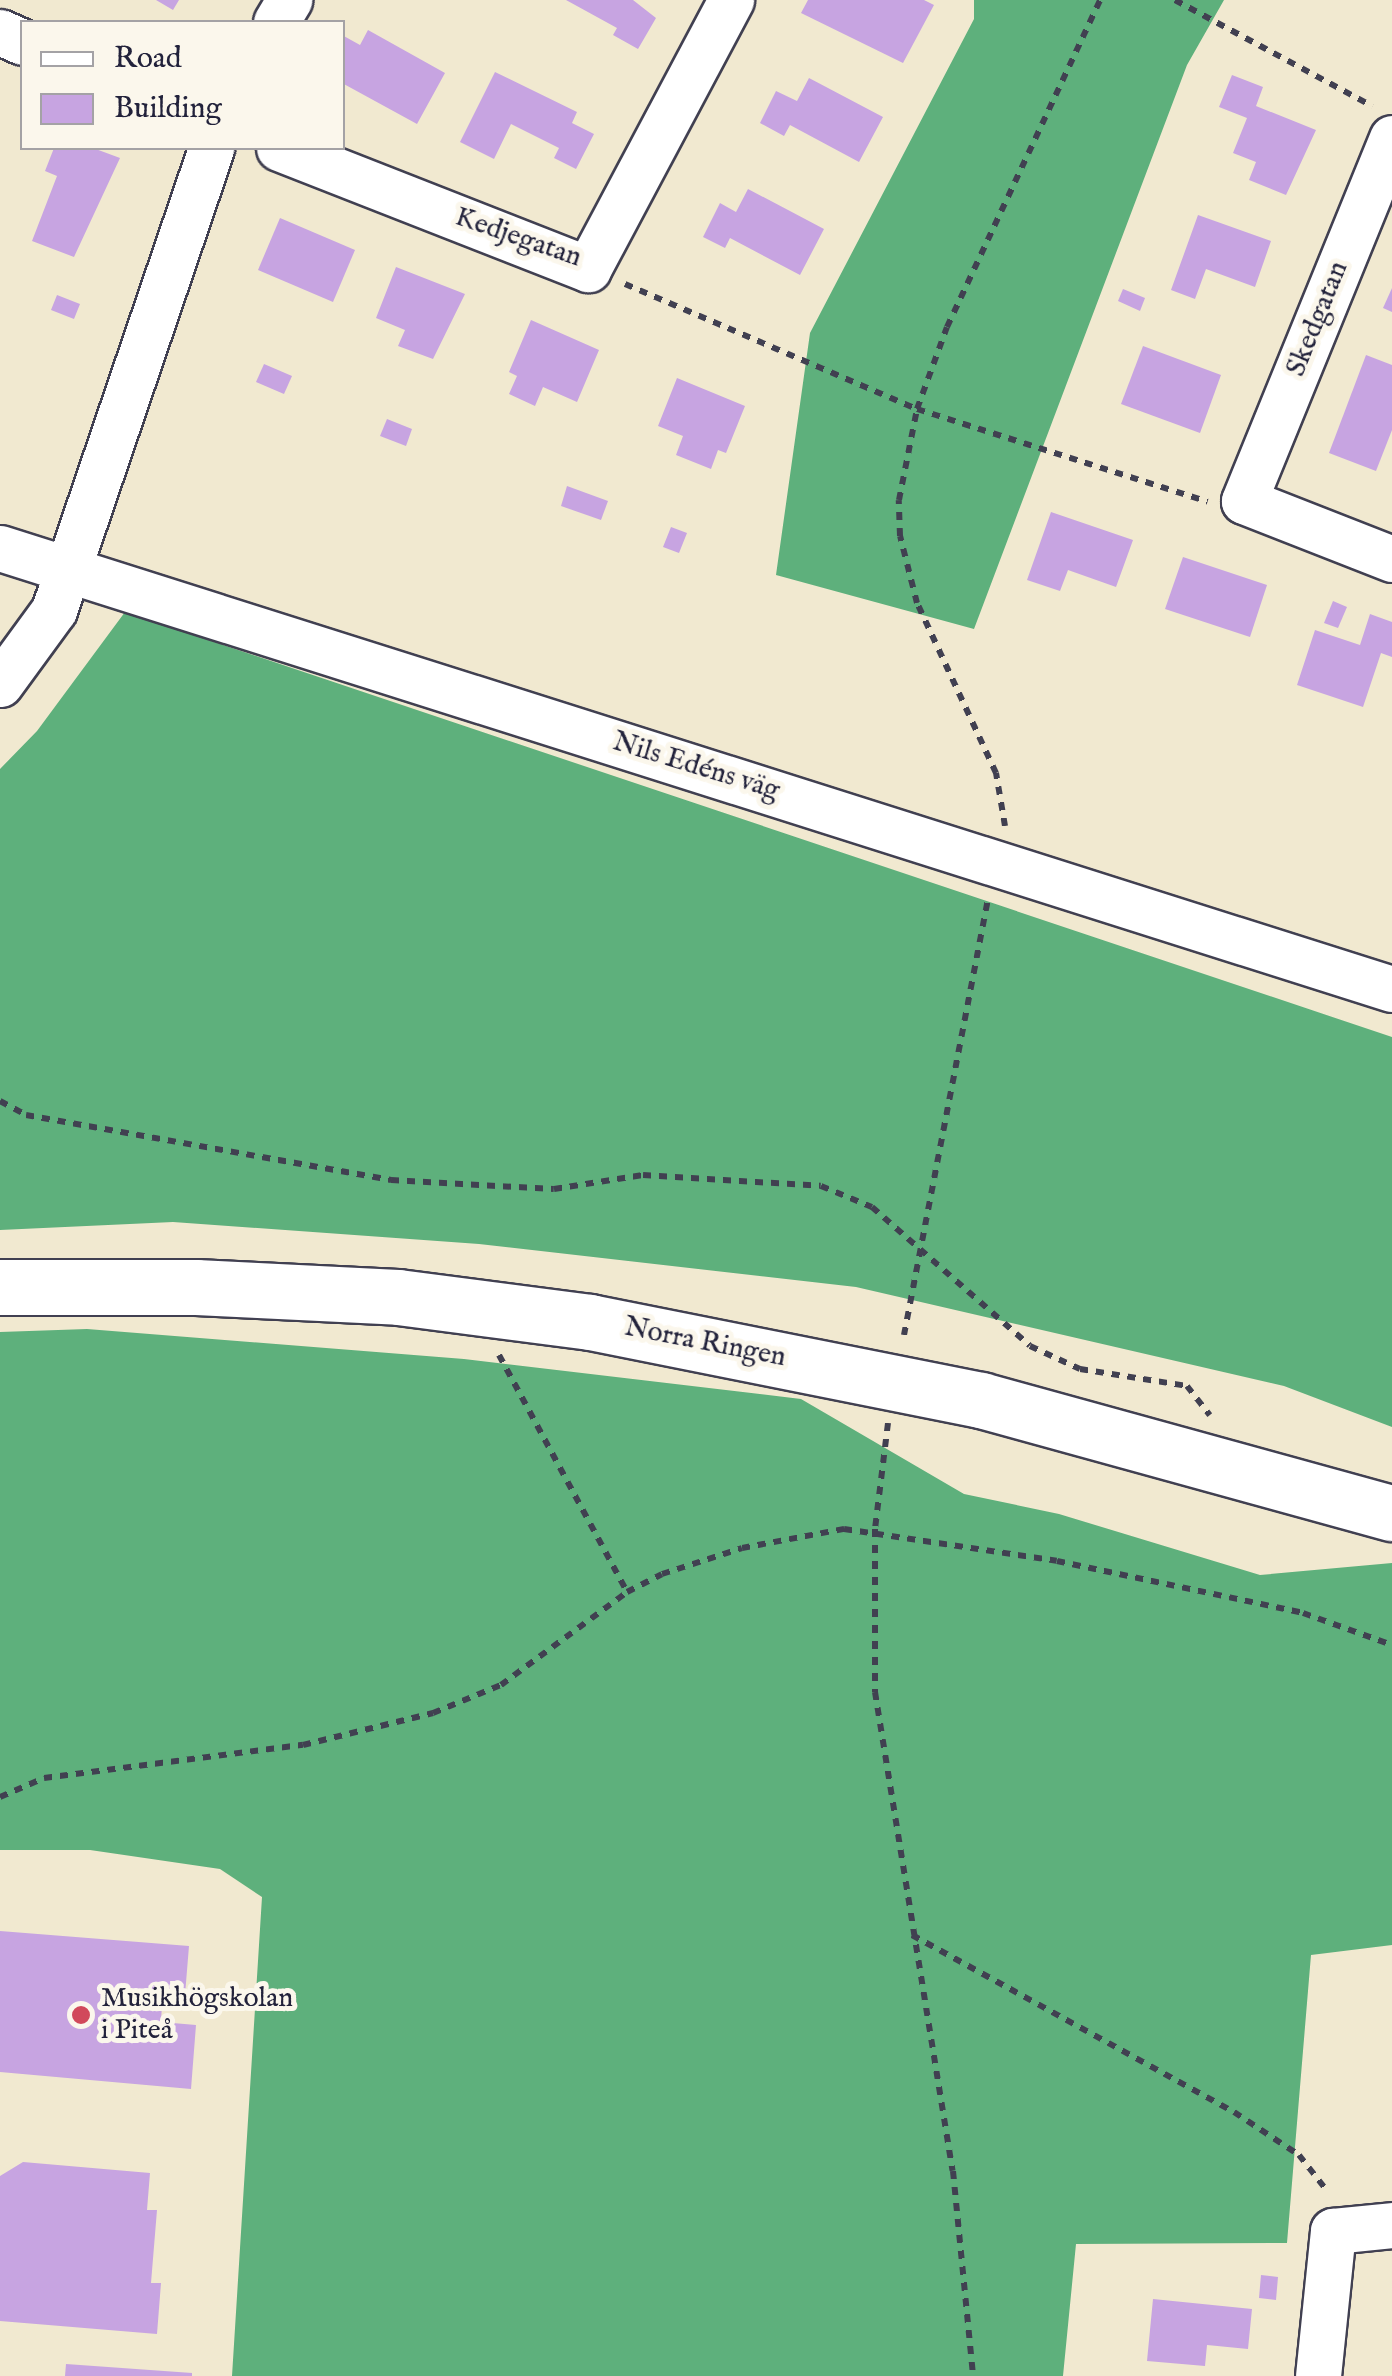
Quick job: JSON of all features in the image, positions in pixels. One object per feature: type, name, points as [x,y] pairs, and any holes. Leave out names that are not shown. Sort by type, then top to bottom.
[{"type":"main road","name":"Norra Ringen","points":[[0,1286],[196,1286],[476,1307],[868,1374],[1235,1465],[1392,1513]]},
{"type":"street","name":"Kedjegatan","points":[[284,150],[588,269],[731,0]]},
{"type":"street","name":"Skedgatan","points":[[1244,500],[1384,123]]},
{"type":"street","points":[[0,684],[54,610],[210,150]]},
{"type":"street","points":[[1244,500],[1392,560]]},
{"type":"street","name":"Nils Edéns väg","points":[[0,548],[997,859],[1392,988]]},
{"type":"street","points":[[1318,2376],[1332,2232],[1392,2225]]},
{"type":"path","points":[[904,1335],[1006,812],[996,774],[928,630],[901,546],[899,500],[917,409],[976,261],[1100,0]]},
{"type":"path","points":[[1175,0],[1384,123]]},
{"type":"path","points":[[588,269],[917,409],[1207,502],[1244,500]]},
{"type":"path","points":[[0,1100],[26,1116],[390,1180],[554,1189],[644,1175],[821,1186],[872,1208],[1030,1346],[1080,1370],[1187,1386],[1235,1465]]},
{"type":"path","points":[[476,1307],[626,1592]]},
{"type":"path","points":[[888,1422],[875,1529],[875,1692],[910,1935],[953,2171],[973,2376]]},
{"type":"path","points":[[0,1798],[44,1778],[302,1745],[433,1713],[524,1671],[626,1592],[742,1548],[875,1529],[1303,1612],[1392,1644]]},
{"type":"path","points":[[910,1935],[1111,2040],[1279,2140],[1327,2190],[1332,2232]]},
{"type":"green space","points":[[974,0],[1224,0],[1187,65],[974,629],[776,575],[810,333],[974,19]]},
{"type":"green space","points":[[125,612],[1392,1037],[1392,1427],[1284,1386],[856,1287],[479,1244],[173,1222],[0,1230],[0,769],[37,731]]},
{"type":"green space","points":[[87,1329],[464,1359],[801,1399],[964,1494],[1059,1514],[1260,1575],[1392,1563],[1392,1945],[1311,1955],[1287,2243],[1076,2244],[1063,2376],[232,2376],[262,1897],[220,1869],[90,1850],[0,1850],[0,1332]]},
{"type":"building","points":[[156,0],[179,0],[173,10]]},
{"type":"building","points":[[566,0],[633,0],[656,18],[638,49],[613,35],[617,28]]},
{"type":"building","points":[[808,0],[924,0],[934,5],[903,63],[801,13]]},
{"type":"building","points":[[368,30],[445,73],[417,124],[345,85],[345,37],[360,45]]},
{"type":"building","points":[[495,72],[577,112],[572,123],[594,134],[576,169],[554,158],[559,148],[511,124],[494,159],[460,142]]},
{"type":"building","points":[[1232,75],[1263,87],[1256,106],[1316,130],[1286,195],[1249,180],[1256,162],[1233,153],[1247,118],[1219,107]]},
{"type":"building","points":[[809,78],[883,117],[859,162],[790,125],[784,136],[760,123],[776,91],[797,101]]},
{"type":"building","points":[[53,150],[98,150],[120,158],[74,257],[32,241],[57,176],[45,171]]},
{"type":"building","points":[[748,189],[824,229],[800,275],[730,238],[725,248],[703,237],[720,203],[736,212]]},
{"type":"building","points":[[1198,215],[1271,241],[1255,287],[1206,269],[1195,299],[1171,290]]},
{"type":"building","points":[[280,218],[355,250],[333,302],[258,270]]},
{"type":"building","points":[[396,267],[465,294],[433,359],[398,346],[405,330],[376,318]]},
{"type":"building","points":[[1392,288],[1392,312],[1383,308]]},
{"type":"building","points":[[1123,289],[1145,298],[1140,311],[1118,301]]},
{"type":"building","points":[[57,295],[80,304],[74,319],[51,310]]},
{"type":"building","points":[[531,320],[599,350],[577,402],[543,387],[535,406],[509,394],[517,376],[509,372]]},
{"type":"building","points":[[1143,346],[1221,375],[1200,433],[1121,404]]},
{"type":"building","points":[[1366,355],[1392,365],[1392,430],[1376,471],[1329,453]]},
{"type":"building","points":[[264,364],[292,376],[284,394],[256,382]]},
{"type":"building","points":[[677,378],[745,406],[726,453],[718,450],[711,469],[676,455],[683,436],[658,426]]},
{"type":"building","points":[[387,419],[412,429],[406,446],[380,436]]},
{"type":"building","points":[[567,486],[608,501],[601,520],[561,506]]},
{"type":"building","points":[[1051,512],[1133,540],[1116,587],[1068,570],[1060,591],[1027,580]]},
{"type":"building","points":[[671,527],[687,533],[679,553],[663,547]]},
{"type":"building","points":[[1183,557],[1267,585],[1250,637],[1165,609]]},
{"type":"building","points":[[1333,601],[1347,607],[1338,628],[1324,623]]},
{"type":"building","points":[[1370,614],[1392,622],[1392,657],[1381,653],[1363,707],[1297,685],[1315,630],[1360,645]]},
{"type":"building","name":"Musikhögskolan i Piteå","points":[[0,1931],[189,1946],[184,2007],[162,2004],[161,2022],[196,2025],[191,2089],[0,2072]]},
{"type":"building","points":[[23,2162],[150,2173],[147,2210],[157,2210],[151,2283],[161,2283],[157,2334],[0,2321],[0,2176]]},
{"type":"building","points":[[1261,2275],[1278,2277],[1276,2300],[1259,2298]]},
{"type":"building","points":[[1153,2299],[1252,2309],[1248,2349],[1207,2345],[1205,2366],[1147,2361]]},
{"type":"building","points":[[66,2364],[192,2373],[192,2376],[65,2376]]},
{"type":"place","name":"Musikhögskolan i Piteå","points":[[81,2015]]}]
